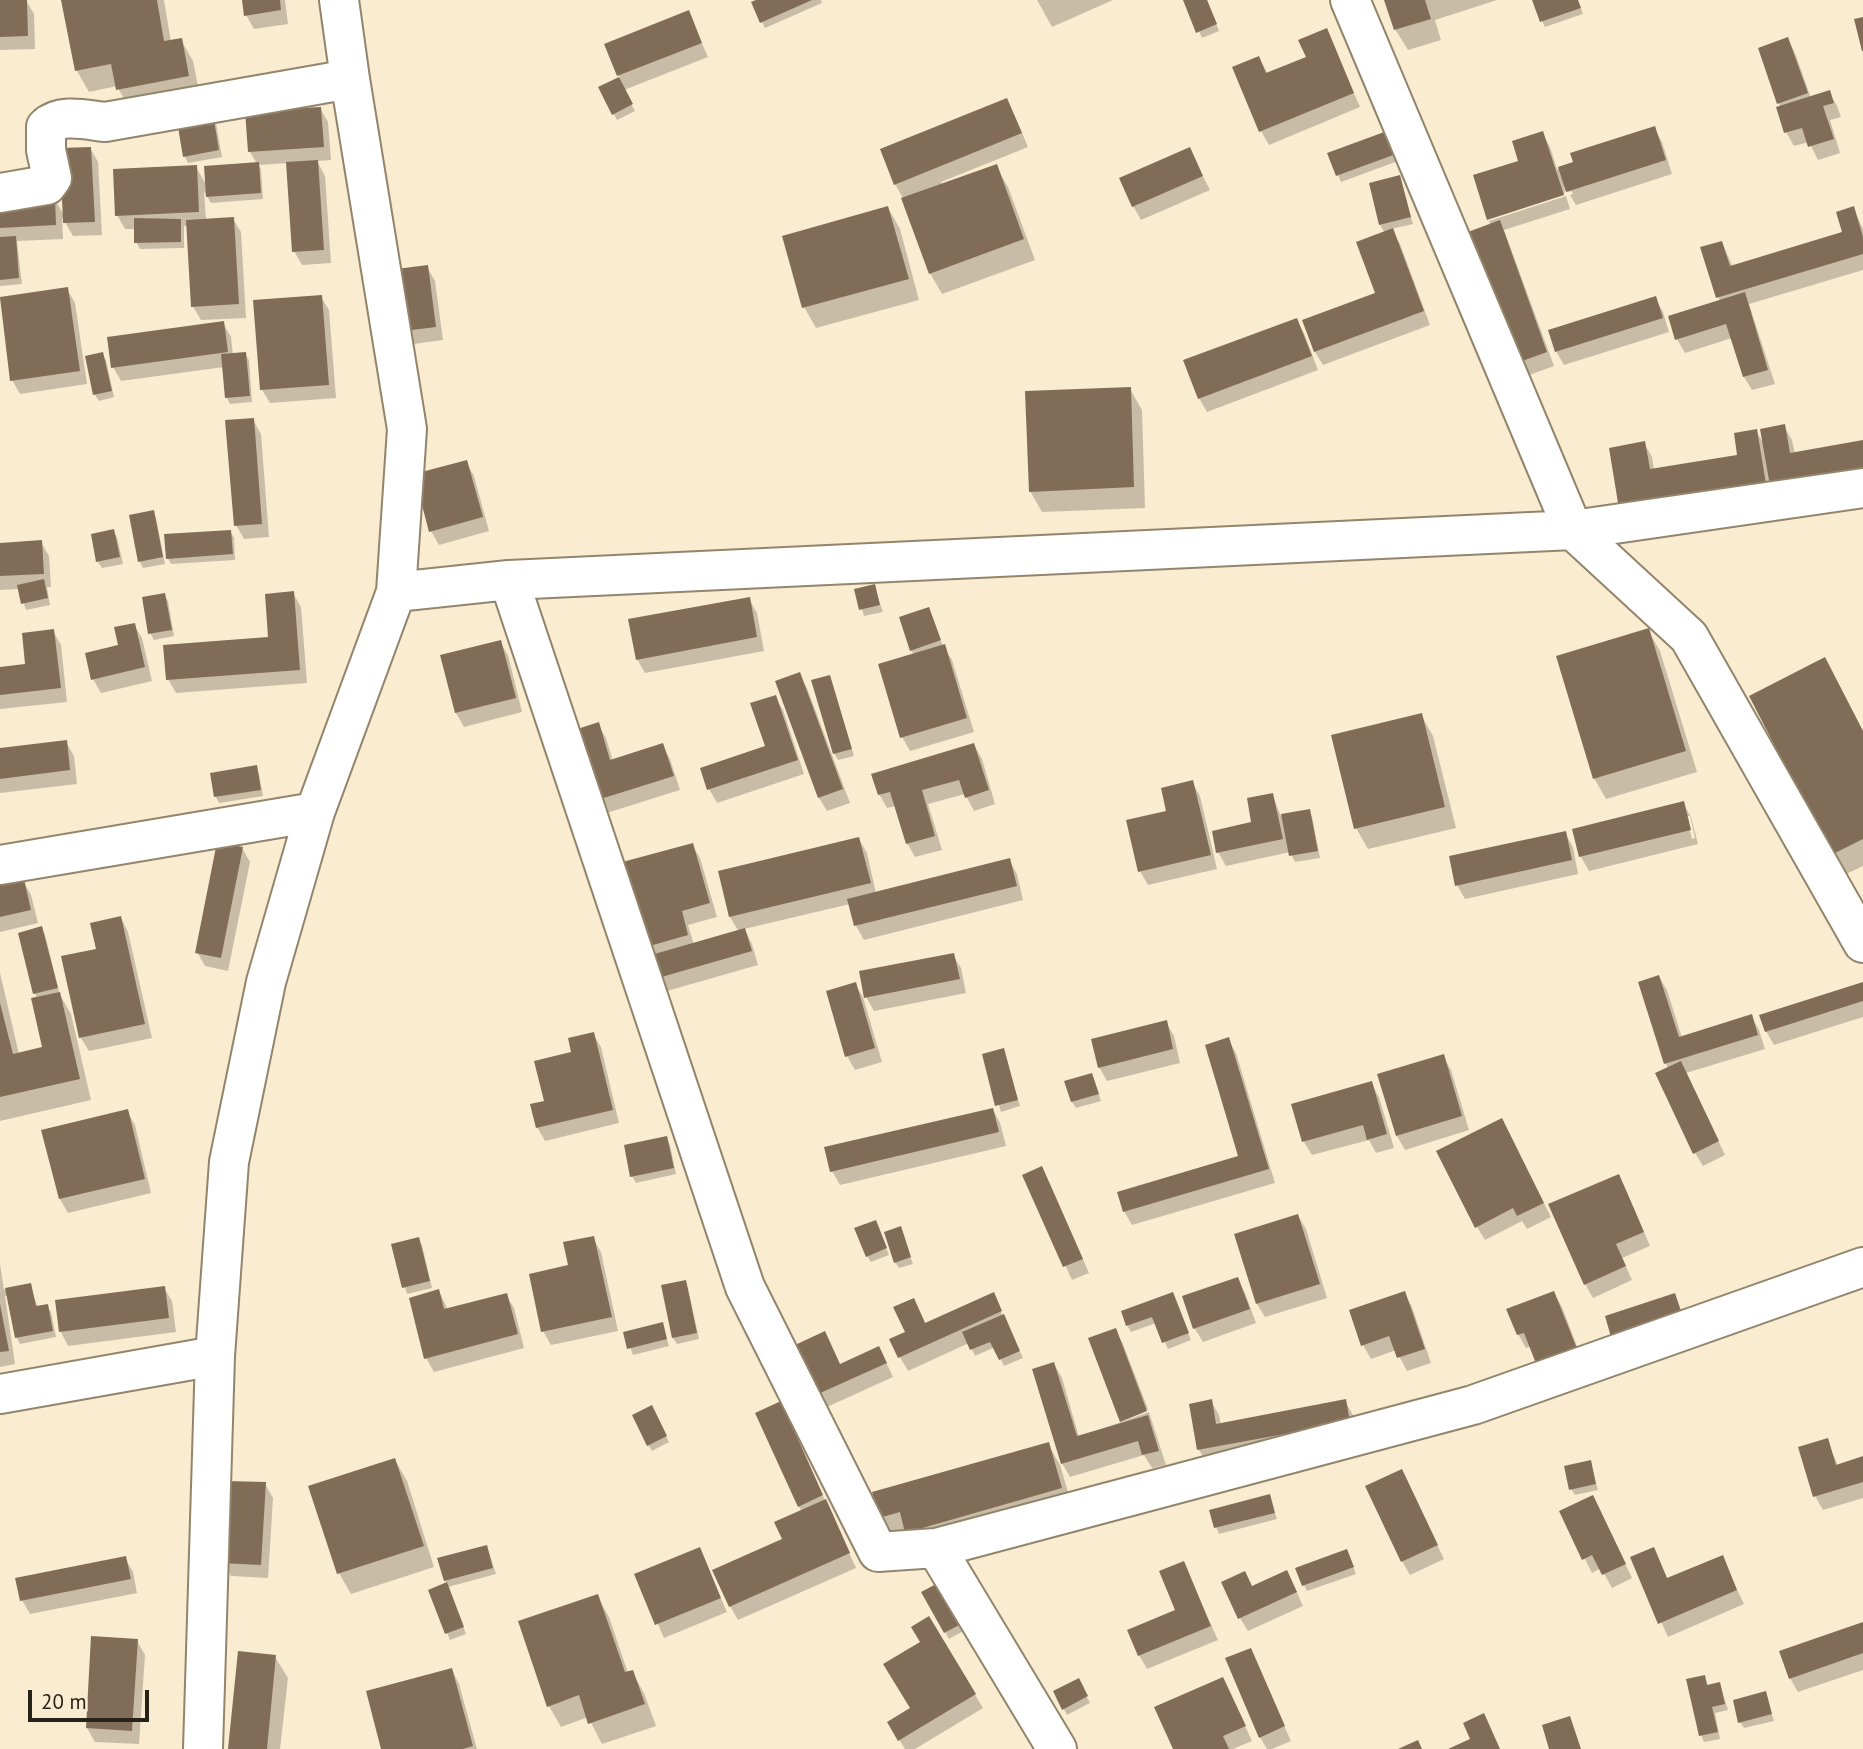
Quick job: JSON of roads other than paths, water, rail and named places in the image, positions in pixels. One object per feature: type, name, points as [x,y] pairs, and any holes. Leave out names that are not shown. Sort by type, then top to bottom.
[{"type":"street","points":[[203,1749],[215,1356],[229,1162],[266,982],[315,811],[396,592],[407,429],[349,79],[339,0]]},
{"type":"street","points":[[1350,0],[1573,530],[1689,637],[1863,943]]},
{"type":"street","points":[[0,193],[47,185],[52,178],[45,137],[46,127],[52,121],[72,118],[105,122],[349,79]]},
{"type":"street","points":[[396,592],[509,580],[1573,530],[1863,488]]},
{"type":"street","points":[[509,580],[744,1287],[878,1552],[936,1548],[1473,1405],[1863,1267]]},
{"type":"street","points":[[0,865],[315,811]]},
{"type":"street","points":[[0,1394],[215,1356]]},
{"type":"street","points":[[936,1548],[1056,1749]]}]
